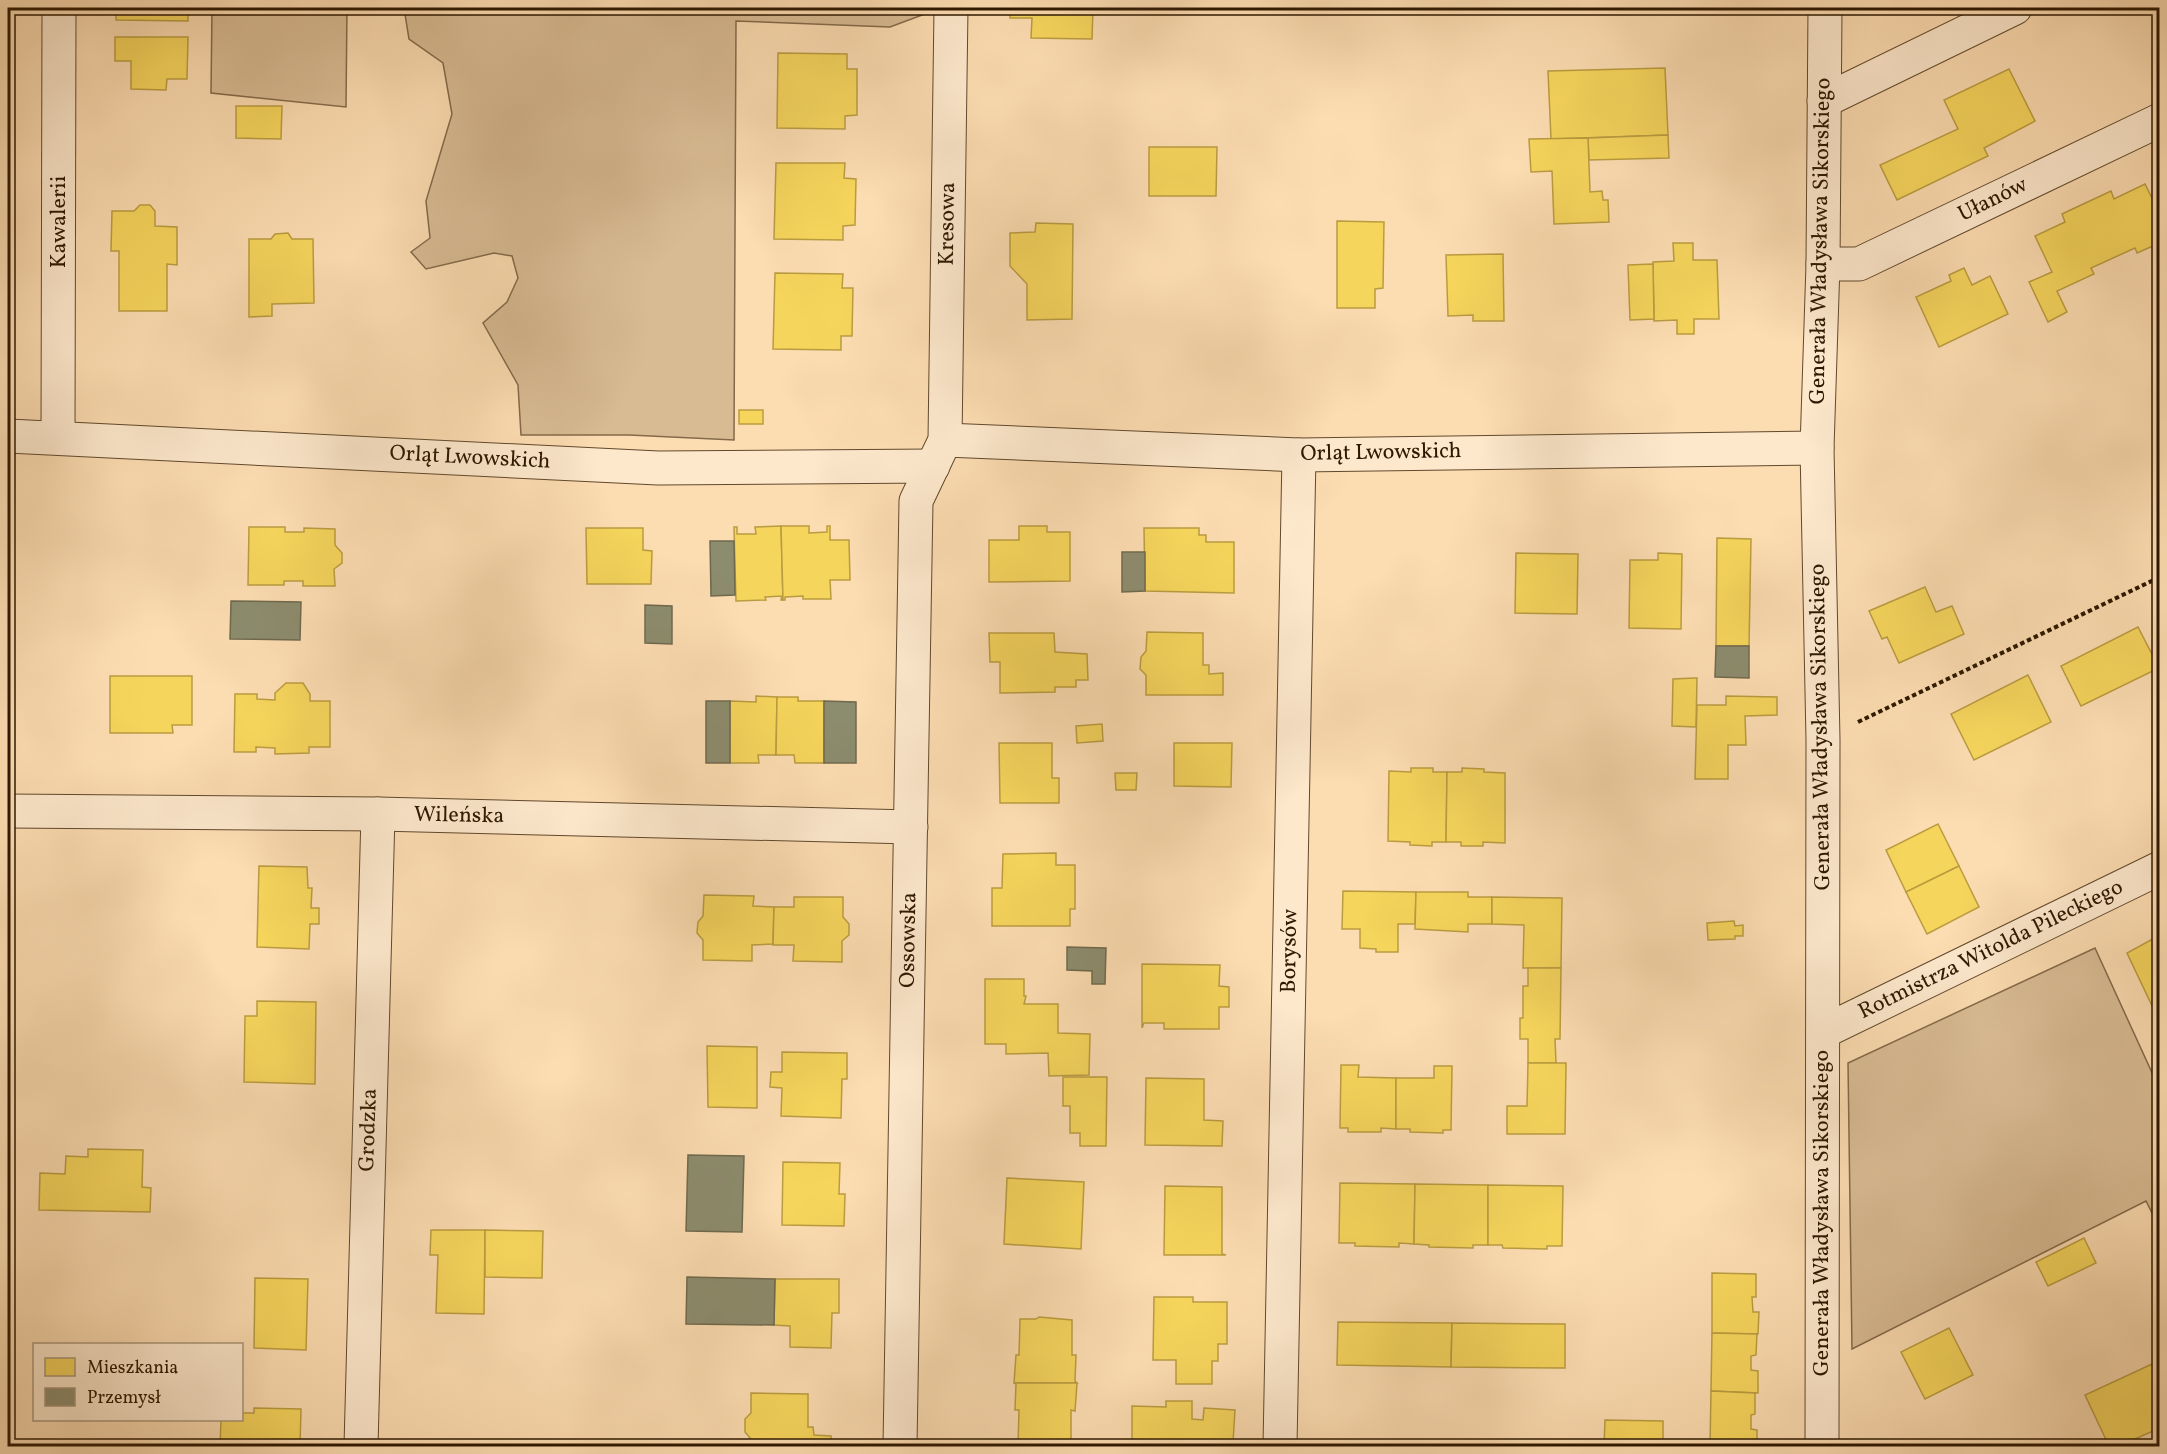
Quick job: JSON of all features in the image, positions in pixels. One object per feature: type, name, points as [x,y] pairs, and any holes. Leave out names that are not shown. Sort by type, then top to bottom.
[{"type":"street","name":"Kawalerii","points":[[58,437],[59,8]]},
{"type":"street","name":"Kresowa","points":[[939,453],[951,8]]},
{"type":"street","name":"Generała Władysława Sikorskiego","points":[[1822,1446],[1823,740],[1817,448],[1823,264],[1825,8]]},
{"type":"street","points":[[1824,101],[2014,8]]},
{"type":"street","name":"Ułanów","points":[[1823,264],[1859,264],[2160,120]]},
{"type":"street","name":"Orląt Lwowskich","points":[[8,436],[658,468],[939,453],[1299,455],[1817,448]]},
{"type":"street","name":"Ossowska","points":[[900,1446],[916,501],[939,453]]},
{"type":"street","name":"Borysów","points":[[1280,1446],[1299,455]]},
{"type":"street","name":"Wileńska","points":[[8,811],[378,814],[911,827]]},
{"type":"street","name":"Grodzka","points":[[361,1446],[378,814]]},
{"type":"street","name":"Rotmistrza Witolda Pileckiego","points":[[1822,1032],[2160,868]]},
{"type":"path","points":[[1823,740],[2160,577]]},
{"type":"shaded area","points":[[212,8],[347,8],[346,107],[211,93]]},
{"type":"shaded area","points":[[404,8],[925,8],[925,14],[890,27],[736,21],[734,440],[629,435],[521,435],[518,385],[483,323],[507,302],[518,278],[512,256],[494,253],[426,269],[411,252],[430,238],[426,201],[452,114],[443,63],[409,39]]},
{"type":"shaded area","points":[[2095,948],[2159,1088],[2159,1227],[2146,1201],[1852,1349],[1848,1063]]},
{"type":"building: Mieszkania","points":[[116,8],[188,8],[188,21],[116,20]]},
{"type":"building: Mieszkania","points":[[1010,8],[1093,8],[1092,39],[1031,38],[1032,18],[1010,18]]},
{"type":"building: Mieszkania","points":[[115,37],[188,37],[187,79],[167,79],[166,90],[131,89],[131,61],[115,61]]},
{"type":"building: Mieszkania","points":[[778,53],[847,54],[847,69],[857,69],[857,115],[845,116],[845,129],[777,128]]},
{"type":"building: Mieszkania","points":[[1665,68],[1668,135],[1551,139],[1548,71]]},
{"type":"building: Mieszkania","points":[[2009,69],[2035,121],[1984,148],[1988,156],[1897,200],[1880,165],[1958,129],[1944,100]]},
{"type":"building: Mieszkania","points":[[236,106],[282,106],[281,139],[236,138]]},
{"type":"building: Mieszkania","points":[[1668,135],[1669,158],[1589,160],[1588,138]]},
{"type":"building: Mieszkania","points":[[1588,138],[1590,192],[1602,191],[1603,200],[1608,200],[1609,222],[1554,224],[1552,171],[1531,172],[1529,139]]},
{"type":"building: Mieszkania","points":[[1149,147],[1217,147],[1216,196],[1149,196]]},
{"type":"building: Mieszkania","points":[[776,163],[845,163],[844,178],[856,179],[855,225],[843,226],[843,240],[774,239]]},
{"type":"building: Mieszkania","points":[[2145,184],[2160,214],[2160,243],[2137,253],[2135,248],[2091,268],[2094,274],[2057,291],[2067,312],[2048,322],[2029,282],[2052,272],[2035,236],[2065,222],[2062,214],[2111,191],[2114,199]]},
{"type":"building: Mieszkania","points":[[140,205],[150,205],[155,211],[155,226],[177,227],[177,265],[167,264],[167,311],[119,311],[119,251],[111,251],[112,211],[134,211]]},
{"type":"building: Mieszkania","points":[[1337,221],[1384,222],[1383,288],[1375,289],[1375,308],[1337,308]]},
{"type":"building: Mieszkania","points":[[1036,223],[1073,224],[1072,319],[1027,320],[1027,284],[1010,266],[1010,233],[1035,232]]},
{"type":"building: Mieszkania","points":[[288,233],[292,239],[313,239],[314,303],[272,304],[272,316],[249,317],[249,239],[271,239],[275,234]]},
{"type":"building: Mieszkania","points":[[1673,243],[1693,243],[1693,260],[1717,260],[1719,319],[1694,319],[1694,334],[1677,334],[1677,320],[1654,321],[1653,262],[1674,261]]},
{"type":"building: Mieszkania","points":[[1503,254],[1504,321],[1473,321],[1473,315],[1448,316],[1446,255]]},
{"type":"building: Mieszkania","points":[[1653,264],[1654,319],[1630,320],[1628,265]]},
{"type":"building: Mieszkania","points":[[1964,268],[1972,285],[1990,276],[2008,314],[1939,347],[1916,297],[1951,281],[1949,275]]},
{"type":"building: Mieszkania","points":[[775,273],[843,274],[842,288],[853,288],[852,336],[841,336],[841,350],[773,349]]},
{"type":"building: Mieszkania","points":[[739,410],[763,410],[763,424],[739,424]]},
{"type":"building: Mieszkania","points":[[781,526],[783,600],[781,600],[782,596],[765,597],[766,600],[736,601],[734,527],[737,527],[737,534],[756,534],[755,527]]},
{"type":"building: Mieszkania","points":[[781,526],[809,526],[809,533],[827,532],[827,526],[830,526],[830,540],[849,540],[850,580],[830,580],[831,599],[803,599],[803,596],[785,597],[783,600]]},
{"type":"building: Mieszkania","points":[[1019,526],[1047,526],[1047,532],[1070,532],[1070,581],[989,582],[989,540],[1019,540]]},
{"type":"building: Mieszkania","points":[[249,527],[285,527],[285,532],[304,532],[304,528],[335,529],[335,545],[342,553],[342,563],[334,569],[335,586],[303,586],[303,581],[284,581],[284,585],[248,585]]},
{"type":"building: Mieszkania","points":[[586,528],[643,528],[643,550],[652,551],[651,584],[587,584]]},
{"type":"building: Mieszkania","points":[[1144,528],[1199,528],[1199,535],[1206,535],[1206,542],[1234,542],[1234,593],[1145,591]]},
{"type":"building: Mieszkania","points":[[1717,538],[1751,539],[1749,646],[1716,646]]},
{"type":"building: Mieszkania","points":[[1516,553],[1578,554],[1577,614],[1515,613]]},
{"type":"building: Mieszkania","points":[[1658,553],[1682,554],[1681,629],[1629,628],[1630,560],[1658,560]]},
{"type":"building: Mieszkania","points":[[1925,587],[1936,612],[1952,606],[1964,634],[1899,663],[1887,637],[1882,639],[1869,611]]},
{"type":"building: Mieszkania","points":[[2138,627],[2159,668],[2081,706],[2061,666]]},
{"type":"building: Mieszkania","points":[[1147,632],[1203,633],[1203,665],[1209,665],[1209,674],[1223,673],[1223,695],[1146,695],[1146,675],[1140,669],[1141,657],[1146,651]]},
{"type":"building: Mieszkania","points":[[989,633],[1054,633],[1055,652],[1087,654],[1088,680],[1076,680],[1076,687],[1055,687],[1055,692],[1000,693],[1000,662],[990,662]]},
{"type":"building: Mieszkania","points":[[2028,675],[2051,722],[1974,760],[1951,714]]},
{"type":"building: Mieszkania","points":[[110,676],[192,676],[192,725],[172,725],[173,733],[110,733]]},
{"type":"building: Mieszkania","points":[[1697,678],[1696,727],[1672,726],[1673,679]]},
{"type":"building: Mieszkania","points":[[286,683],[303,683],[310,694],[310,701],[330,701],[330,747],[309,747],[309,753],[275,754],[275,748],[256,747],[256,752],[234,752],[235,694],[257,694],[257,699],[275,700],[275,693]]},
{"type":"building: Mieszkania","points":[[756,696],[777,697],[776,755],[758,755],[759,763],[730,763],[730,701],[756,702]]},
{"type":"building: Mieszkania","points":[[1726,696],[1777,697],[1777,715],[1745,716],[1746,745],[1728,745],[1728,779],[1695,779],[1697,705],[1726,705]]},
{"type":"building: Mieszkania","points":[[777,697],[798,697],[798,701],[824,701],[824,763],[795,763],[794,755],[776,755]]},
{"type":"building: Mieszkania","points":[[1102,724],[1103,741],[1077,743],[1076,726]]},
{"type":"building: Mieszkania","points":[[999,743],[1052,743],[1052,778],[1059,778],[1059,803],[1000,803]]},
{"type":"building: Mieszkania","points":[[1174,743],[1232,743],[1231,787],[1174,786]]},
{"type":"building: Mieszkania","points":[[1411,768],[1433,768],[1433,772],[1447,772],[1446,842],[1432,842],[1432,846],[1388,841],[1389,771],[1411,772]]},
{"type":"building: Mieszkania","points":[[1462,768],[1505,773],[1505,843],[1483,842],[1483,846],[1461,846],[1461,842],[1446,842],[1447,772],[1462,772]]},
{"type":"building: Mieszkania","points":[[1115,773],[1137,773],[1136,790],[1116,790]]},
{"type":"building: Mieszkania","points":[[1938,824],[1959,866],[1906,892],[1886,850]]},
{"type":"building: Mieszkania","points":[[1056,853],[1056,865],[1075,865],[1075,909],[1070,909],[1070,926],[992,926],[992,888],[1002,888],[1003,854]]},
{"type":"building: Mieszkania","points":[[259,866],[307,867],[308,888],[312,888],[311,908],[319,908],[319,924],[310,924],[309,949],[257,947]]},
{"type":"building: Mieszkania","points":[[1959,866],[1979,907],[1927,934],[1906,892]]},
{"type":"building: Mieszkania","points":[[1343,891],[1416,892],[1415,924],[1398,924],[1398,952],[1376,952],[1376,949],[1360,948],[1360,929],[1342,929]]},
{"type":"building: Mieszkania","points":[[1416,892],[1468,892],[1468,897],[1492,897],[1492,924],[1468,924],[1468,932],[1415,929]]},
{"type":"building: Mieszkania","points":[[704,895],[754,896],[753,906],[774,907],[773,944],[752,945],[752,961],[703,960],[703,940],[697,933],[698,922],[703,916]]},
{"type":"building: Mieszkania","points":[[794,897],[843,897],[843,917],[849,924],[849,935],[842,941],[842,962],[793,961],[794,945],[773,945],[774,907],[794,907]]},
{"type":"building: Mieszkania","points":[[1492,897],[1562,898],[1561,968],[1523,968],[1524,925],[1492,924]]},
{"type":"building: Mieszkania","points":[[1734,921],[1735,926],[1743,925],[1743,936],[1735,936],[1735,939],[1708,940],[1707,923]]},
{"type":"building: Mieszkania","points":[[2160,935],[2160,1010],[2155,1012],[2127,953]]},
{"type":"building: Mieszkania","points":[[1142,964],[1220,965],[1219,986],[1229,987],[1229,1007],[1219,1007],[1219,1029],[1164,1029],[1164,1023],[1144,1023],[1142,1028]]},
{"type":"building: Mieszkania","points":[[1528,968],[1561,968],[1560,1039],[1555,1039],[1556,1063],[1528,1063],[1528,1039],[1520,1039],[1520,1018],[1523,1018],[1523,986],[1528,986]]},
{"type":"building: Mieszkania","points":[[985,979],[1024,979],[1024,996],[1026,996],[1024,1004],[1058,1004],[1058,1033],[1090,1034],[1089,1075],[1049,1076],[1048,1053],[1006,1054],[1006,1044],[985,1044]]},
{"type":"building: Mieszkania","points":[[257,1001],[316,1002],[315,1084],[244,1082],[245,1016],[257,1016]]},
{"type":"building: Mieszkania","points":[[707,1046],[757,1047],[757,1108],[708,1107]]},
{"type":"building: Mieszkania","points":[[782,1052],[847,1053],[847,1079],[842,1079],[841,1118],[781,1116],[782,1088],[770,1087],[771,1072],[782,1072]]},
{"type":"building: Mieszkania","points":[[1528,1063],[1566,1063],[1565,1134],[1507,1134],[1507,1106],[1527,1106]]},
{"type":"building: Mieszkania","points":[[1341,1065],[1359,1065],[1358,1077],[1396,1078],[1396,1129],[1381,1128],[1381,1132],[1348,1132],[1348,1128],[1340,1128]]},
{"type":"building: Mieszkania","points":[[1434,1066],[1452,1066],[1451,1130],[1443,1130],[1443,1133],[1410,1132],[1410,1129],[1396,1129],[1396,1078],[1434,1078]]},
{"type":"building: Mieszkania","points":[[1063,1077],[1107,1077],[1106,1146],[1080,1146],[1080,1133],[1070,1133],[1070,1106],[1063,1106]]},
{"type":"building: Mieszkania","points":[[1146,1078],[1204,1079],[1204,1120],[1223,1121],[1222,1146],[1145,1145]]},
{"type":"building: Mieszkania","points":[[88,1149],[143,1150],[142,1187],[151,1188],[150,1212],[39,1210],[40,1173],[65,1174],[66,1156],[88,1157]]},
{"type":"building: Mieszkania","points":[[783,1162],[840,1163],[839,1194],[845,1194],[844,1226],[782,1225]]},
{"type":"building: Mieszkania","points":[[1007,1178],[1084,1182],[1081,1249],[1004,1244]]},
{"type":"building: Mieszkania","points":[[1340,1183],[1415,1184],[1414,1244],[1399,1243],[1399,1247],[1355,1246],[1355,1243],[1339,1243]]},
{"type":"building: Mieszkania","points":[[1415,1184],[1488,1185],[1488,1245],[1473,1245],[1473,1248],[1429,1247],[1429,1245],[1414,1244]]},
{"type":"building: Mieszkania","points":[[1488,1185],[1563,1186],[1562,1246],[1547,1246],[1547,1249],[1503,1248],[1502,1245],[1488,1245]]},
{"type":"building: Mieszkania","points":[[1165,1186],[1222,1187],[1222,1254],[1226,1255],[1164,1255]]},
{"type":"building: Mieszkania","points":[[431,1230],[485,1230],[484,1314],[436,1313],[438,1255],[430,1255]]},
{"type":"building: Mieszkania","points":[[485,1230],[543,1231],[542,1278],[485,1277]]},
{"type":"building: Mieszkania","points":[[2084,1238],[2096,1263],[2048,1286],[2036,1262]]},
{"type":"building: Mieszkania","points":[[1712,1273],[1756,1274],[1756,1297],[1752,1297],[1753,1312],[1759,1312],[1758,1334],[1712,1333]]},
{"type":"building: Mieszkania","points":[[255,1278],[308,1279],[306,1350],[254,1348]]},
{"type":"building: Mieszkania","points":[[775,1279],[839,1279],[839,1313],[832,1313],[831,1348],[790,1347],[790,1326],[774,1325]]},
{"type":"building: Mieszkania","points":[[1154,1297],[1193,1297],[1193,1302],[1227,1302],[1227,1344],[1218,1344],[1218,1361],[1212,1361],[1212,1384],[1176,1384],[1176,1360],[1153,1360]]},
{"type":"building: Mieszkania","points":[[1039,1317],[1072,1320],[1072,1355],[1076,1355],[1075,1381],[1077,1383],[1014,1383],[1016,1355],[1019,1355],[1020,1319]]},
{"type":"building: Mieszkania","points":[[1338,1322],[1452,1323],[1451,1367],[1337,1365]]},
{"type":"building: Mieszkania","points":[[1452,1323],[1565,1324],[1565,1368],[1451,1367]]},
{"type":"building: Mieszkania","points":[[1949,1328],[1973,1375],[1925,1399],[1901,1352]]},
{"type":"building: Mieszkania","points":[[1712,1333],[1757,1334],[1756,1355],[1751,1356],[1751,1370],[1758,1371],[1758,1393],[1711,1391]]},
{"type":"building: Mieszkania","points":[[2152,1364],[2160,1380],[2160,1428],[2119,1446],[2109,1446],[2085,1395]]},
{"type":"building: Mieszkania","points":[[1014,1383],[1077,1383],[1075,1411],[1071,1410],[1071,1446],[1018,1446],[1019,1410],[1015,1410],[1016,1384]]},
{"type":"building: Mieszkania","points":[[1711,1391],[1755,1393],[1755,1414],[1751,1415],[1751,1429],[1757,1430],[1757,1446],[1710,1446]]},
{"type":"building: Mieszkania","points":[[751,1393],[808,1394],[808,1427],[813,1427],[814,1435],[831,1436],[831,1446],[750,1446],[751,1439],[745,1432],[745,1419],[751,1413]]},
{"type":"building: Mieszkania","points":[[1166,1401],[1192,1401],[1192,1419],[1203,1420],[1204,1408],[1235,1410],[1233,1442],[1132,1441],[1132,1406],[1166,1407]]},
{"type":"building: Mieszkania","points":[[254,1408],[301,1409],[300,1446],[220,1446],[221,1421],[243,1421],[243,1413],[254,1413]]},
{"type":"building: Mieszkania","points":[[1605,1420],[1663,1421],[1663,1446],[1604,1446]]},
{"type":"building: Mieszkania","points":[[1132,1441],[1233,1442],[1233,1446],[1132,1446]]},
{"type":"building: Przemysł","points":[[710,541],[734,541],[735,595],[711,596]]},
{"type":"building: Przemysł","points":[[1122,552],[1145,552],[1145,591],[1122,592]]},
{"type":"building: Przemysł","points":[[231,601],[301,602],[300,640],[230,639]]},
{"type":"building: Przemysł","points":[[645,605],[672,606],[672,644],[645,643]]},
{"type":"building: Przemysł","points":[[1716,646],[1749,646],[1749,678],[1715,677]]},
{"type":"building: Przemysł","points":[[706,701],[730,701],[730,763],[706,763]]},
{"type":"building: Przemysł","points":[[824,701],[856,702],[856,763],[824,763]]},
{"type":"building: Przemysł","points":[[1067,947],[1106,948],[1105,984],[1092,984],[1092,971],[1067,970]]},
{"type":"building: Przemysł","points":[[688,1155],[744,1156],[742,1232],[686,1231]]},
{"type":"building: Przemysł","points":[[687,1277],[775,1279],[774,1325],[686,1324]]}]
